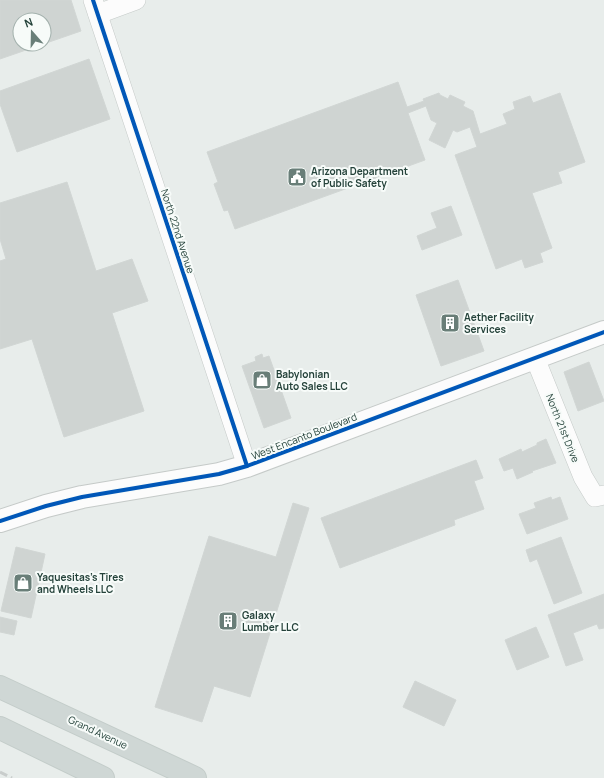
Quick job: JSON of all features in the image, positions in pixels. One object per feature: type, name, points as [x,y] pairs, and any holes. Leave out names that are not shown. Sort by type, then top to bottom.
[{"type":"main road","name":"Grand Avenue","points":[[0,687],[191,777]]},
{"type":"main road","points":[[0,728],[103,778]]},
{"type":"street","points":[[95,7],[136,0]]},
{"type":"street","name":"North 22nd Avenue","points":[[95,7],[247,466]]},
{"type":"street","name":"West Encanto Boulevard","points":[[0,521],[82,496],[219,474],[247,466],[604,332]]},
{"type":"street","name":"North 21st Drive","points":[[535,358],[583,477],[599,496]]},
{"type":"building","points":[[0,0],[71,0],[81,31],[52,41],[52,12],[12,12],[12,52],[20,52],[0,59]]},
{"type":"building","points":[[89,59],[110,119],[17,152],[0,104],[0,91]]},
{"type":"building","name":"Arizona Department of Public Safety","points":[[398,82],[407,107],[424,101],[423,99],[439,93],[448,99],[450,95],[465,102],[463,106],[473,111],[480,134],[507,124],[503,114],[515,109],[513,102],[530,96],[533,103],[560,93],[585,162],[558,172],[562,183],[532,193],[552,248],[540,253],[543,262],[525,268],[522,259],[496,269],[455,155],[477,147],[470,127],[457,132],[453,130],[445,148],[429,140],[437,123],[431,120],[426,106],[408,113],[425,160],[235,229],[228,210],[224,211],[214,184],[218,182],[207,152]]},
{"type":"building","points":[[67,182],[96,271],[132,259],[148,301],[112,313],[144,411],[64,437],[32,339],[0,349],[0,261],[6,259],[0,239],[0,203]]},
{"type":"building","points":[[451,206],[462,235],[422,250],[417,236],[437,228],[431,213]]},
{"type":"building","name":"Aether Facility Services","points":[[458,280],[484,351],[441,366],[416,295]]},
{"type":"building","name":"Babylonian Auto Sales LLC","points":[[262,354],[263,358],[269,356],[291,418],[264,428],[242,366],[256,361],[255,357]]},
{"type":"building","points":[[589,362],[604,401],[578,411],[564,372]]},
{"type":"building","points":[[546,439],[556,463],[532,471],[533,472],[517,479],[513,468],[504,471],[499,459],[521,449],[522,452]]},
{"type":"building","points":[[476,460],[483,478],[474,481],[484,509],[454,520],[455,525],[340,568],[321,518]]},
{"type":"building","points":[[551,497],[552,500],[560,497],[568,519],[527,534],[519,514],[536,508],[534,503]]},
{"type":"building","name":"Galaxy Lumber LLC","points":[[293,503],[309,508],[250,697],[214,686],[202,722],[155,707],[209,536],[276,557]]},
{"type":"building","points":[[561,537],[582,593],[554,604],[537,559],[530,562],[526,550]]},
{"type":"building","name":"Yaquesitas's Tires and Wheels LLC","points":[[16,547],[45,554],[31,618],[1,611]]},
{"type":"building","points":[[604,594],[604,628],[599,629],[597,624],[573,633],[583,660],[566,666],[548,615]]},
{"type":"building","points":[[0,617],[17,621],[14,635],[0,632]]},
{"type":"building","points":[[536,627],[549,657],[517,670],[505,640]]},
{"type":"building","points":[[415,681],[456,700],[444,726],[403,707]]},
{"type":"railway","points":[[0,772],[12,778]]},
{"type":"cycle path","points":[[93,0],[247,466]]},
{"type":"cycle path","points":[[0,521],[46,506],[82,497],[219,474],[247,466],[604,332]]},
{"type":"place","name":"Arizona Department of Public Safety","points":[[297,177]]},
{"type":"place","name":"Aether Facility Services","points":[[450,323]]},
{"type":"place","name":"Babylonian Auto Sales LLC","points":[[262,380]]},
{"type":"place","name":"Yaquesitas's Tires and Wheels LLC","points":[[23,583]]},
{"type":"place","name":"Galaxy Lumber LLC","points":[[228,621]]}]
